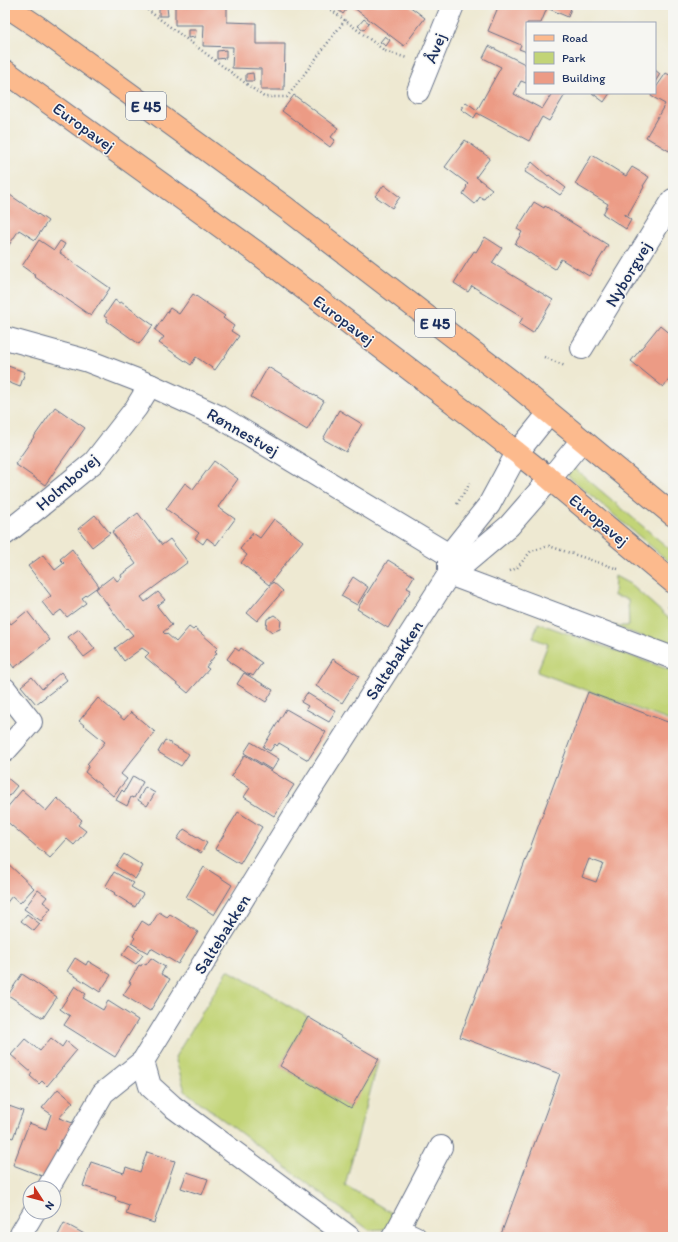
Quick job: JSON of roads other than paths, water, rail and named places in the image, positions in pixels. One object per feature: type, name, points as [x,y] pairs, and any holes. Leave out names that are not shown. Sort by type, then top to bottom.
[{"type":"main road","name":"E 45","points":[[5,5],[38,27],[286,208],[511,381],[673,515]]},
{"type":"main road","name":"Europavej","points":[[5,71],[256,252],[518,453],[673,582]]},
{"type":"street","name":"Åvej","points":[[418,91],[453,5]]},
{"type":"street","name":"Nyborgvej","points":[[582,348],[673,200]]},
{"type":"street","name":"Rønnestvej","points":[[5,338],[88,361],[150,385],[220,417],[454,565],[673,658]]},
{"type":"street","name":"Holmbovej","points":[[5,534],[94,462],[136,408],[150,385]]},
{"type":"street","name":"Saltebakken","points":[[53,1180],[104,1093],[143,1061],[302,804],[454,565],[518,453],[549,413]]},
{"type":"street","name":"Saltebakken","points":[[454,565],[509,526],[582,440]]},
{"type":"street","points":[[5,689],[31,722],[5,751]]},
{"type":"street","points":[[143,1061],[150,1086],[172,1106],[349,1237]]},
{"type":"street","points":[[402,1234],[441,1147]]},
{"type":"street","points":[[21,1234],[29,1220]]}]
